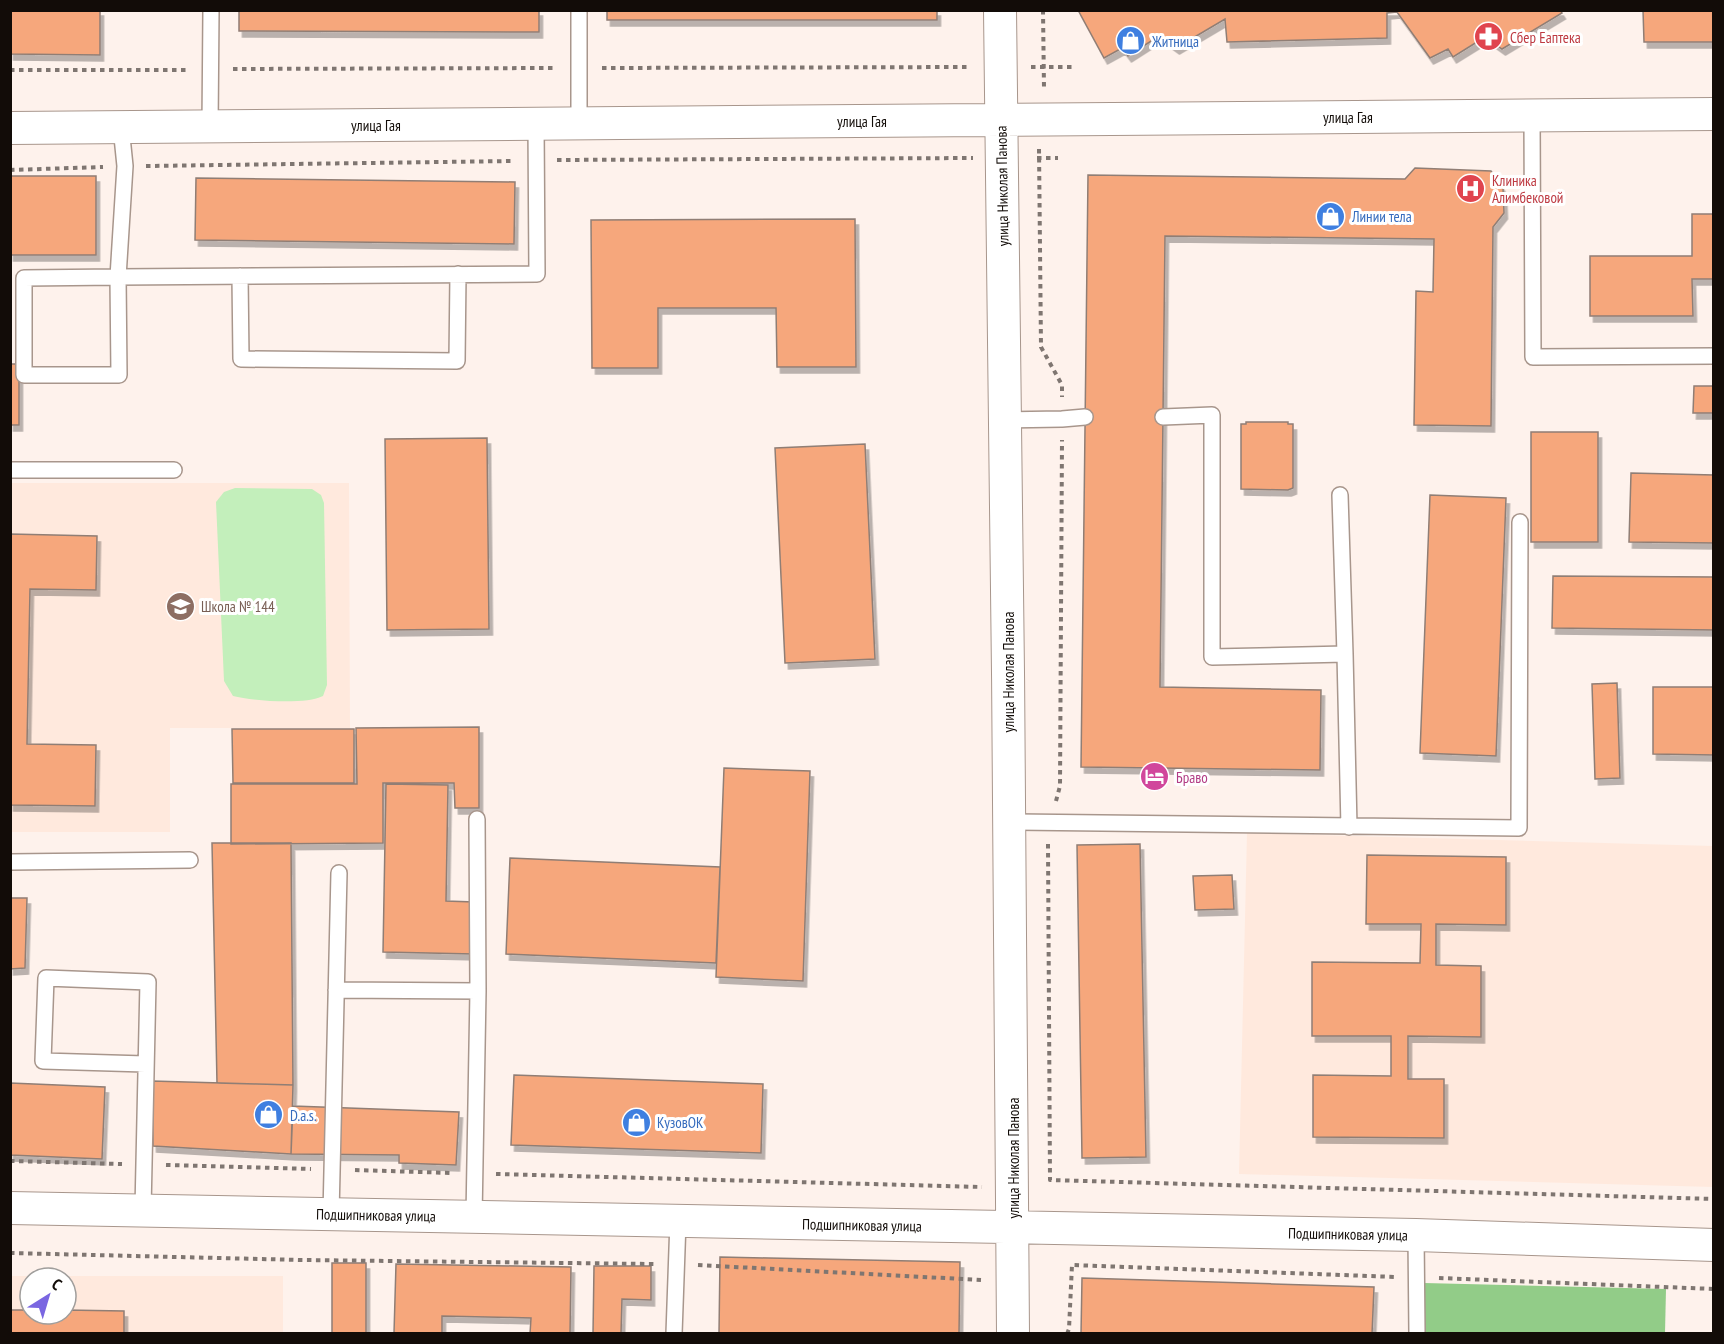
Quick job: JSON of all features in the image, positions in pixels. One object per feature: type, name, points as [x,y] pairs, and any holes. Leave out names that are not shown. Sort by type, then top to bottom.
[{"type":"street","name":"улица Николая Панова","points":[[1000,10],[1006,420],[1013,1334]]},
{"type":"street","name":"улица Гая","points":[[10,128],[1713,114]]},
{"type":"street","name":"Подшипниковая улица","points":[[10,1208],[1416,1235],[1713,1245]]},
{"type":"lane","points":[[210,126],[211,10]]},
{"type":"lane","points":[[579,10],[579,123]]},
{"type":"lane","points":[[1532,116],[1533,357],[1713,356]]},
{"type":"lane","points":[[121,127],[125,166],[118,277],[119,375],[24,375],[24,278],[118,277],[458,274],[537,274],[536,124]]},
{"type":"lane","points":[[240,276],[241,359],[457,361],[458,274]]},
{"type":"lane","points":[[1163,417],[1212,415],[1212,657],[1345,654]]},
{"type":"lane","points":[[1006,420],[1085,417]]},
{"type":"lane","points":[[10,470],[174,470]]},
{"type":"lane","points":[[1340,495],[1349,827]]},
{"type":"lane","points":[[1009,822],[1519,828],[1521,522]]},
{"type":"lane","points":[[474,1217],[478,991],[477,819]]},
{"type":"lane","points":[[10,862],[190,860]]},
{"type":"lane","points":[[330,1214],[339,873]]},
{"type":"lane","points":[[143,1209],[148,982],[46,978],[44,1061],[145,1064]]},
{"type":"lane","points":[[336,990],[478,991]]},
{"type":"lane","points":[[674,1334],[678,1221]]},
{"type":"lane","points":[[1416,1235],[1417,1334]]},
{"type":"path","points":[[1043,10],[1042,120],[1037,158],[1041,347],[1062,385],[1060,786],[1048,837],[1050,1180],[1713,1199]]},
{"type":"path","points":[[10,70],[1074,67]]},
{"type":"path","points":[[10,1253],[302,1260],[676,1264],[982,1280]]},
{"type":"path","points":[[1069,1332],[1072,1265]]},
{"type":"shaded area","name":"Школа № 144","points":[[10,483],[349,483],[350,728],[170,728],[170,832],[11,832]]},
{"type":"shaded area","points":[[1247,833],[1713,846],[1713,1187],[1239,1174]]},
{"type":"shaded area","points":[[10,1276],[18,1276],[18,1326],[78,1326],[78,1276],[283,1276],[283,1333],[11,1333]]},
{"type":"green space","points":[[235,488],[312,489],[321,495],[324,503],[327,685],[323,696],[292,701],[242,698],[233,696],[224,681],[216,502],[224,492]]},
{"type":"green space","points":[[1424,1283],[1666,1289],[1665,1333],[1425,1333]]},
{"type":"building","points":[[10,10],[100,10],[100,55],[10,54]]},
{"type":"building","points":[[239,10],[539,10],[539,32],[239,31]]},
{"type":"building","points":[[607,10],[937,10],[937,20],[607,20]]},
{"type":"building","points":[[1078,10],[1560,10],[1562,13],[1502,49],[1485,37],[1453,57],[1448,49],[1430,58],[1397,12],[1387,13],[1387,38],[1227,42],[1225,19],[1176,48],[1159,36],[1128,56],[1122,48],[1104,58]]},
{"type":"building","points":[[1643,10],[1714,10],[1714,42],[1644,42]]},
{"type":"building","points":[[1415,168],[1491,171],[1503,188],[1504,213],[1493,227],[1491,426],[1414,425],[1416,291],[1433,292],[1434,239],[1165,236],[1160,687],[1321,690],[1320,770],[1081,767],[1088,175],[1405,179]]},
{"type":"building","points":[[10,176],[96,176],[96,255],[10,255]]},
{"type":"building","points":[[196,178],[515,182],[514,244],[195,240]]},
{"type":"building","points":[[1692,214],[1714,214],[1714,279],[1692,279],[1693,316],[1590,316],[1590,256],[1692,256]]},
{"type":"building","points":[[855,219],[856,367],[777,367],[776,308],[658,308],[658,368],[592,368],[591,220]]},
{"type":"building","points":[[10,364],[19,364],[19,425],[10,425]]},
{"type":"building","points":[[1694,386],[1714,386],[1714,413],[1693,413]]},
{"type":"building","points":[[1246,422],[1293,424],[1293,488],[1288,490],[1241,489],[1241,424],[1246,424]]},
{"type":"building","points":[[1531,432],[1598,432],[1598,542],[1531,542]]},
{"type":"building","points":[[487,438],[489,629],[387,630],[385,439]]},
{"type":"building","points":[[865,444],[875,659],[785,663],[775,448]]},
{"type":"building","points":[[1631,473],[1714,475],[1714,543],[1629,542]]},
{"type":"building","points":[[1430,495],[1506,498],[1496,756],[1420,753]]},
{"type":"building","points":[[10,534],[97,536],[96,590],[30,589],[27,744],[96,745],[95,806],[10,805]]},
{"type":"building","points":[[1553,576],[1714,577],[1714,630],[1552,628]]},
{"type":"building","points":[[1617,683],[1620,778],[1595,779],[1592,684]]},
{"type":"building","points":[[1653,687],[1714,687],[1714,755],[1653,754]]},
{"type":"building","points":[[479,727],[479,808],[455,808],[454,783],[383,783],[383,843],[231,844],[231,784],[357,784],[356,728]]},
{"type":"building","points":[[232,729],[354,729],[354,783],[233,783]]},
{"type":"building","points":[[724,768],[810,771],[803,981],[716,977]]},
{"type":"building","points":[[386,784],[448,785],[446,901],[474,902],[474,954],[383,952]]},
{"type":"building","points":[[212,843],[291,843],[293,1085],[217,1083]]},
{"type":"building","points":[[1140,844],[1146,1157],[1082,1158],[1077,845]]},
{"type":"building","points":[[1367,855],[1506,857],[1506,925],[1436,924],[1436,965],[1481,966],[1481,1037],[1408,1036],[1408,1079],[1444,1079],[1444,1138],[1313,1137],[1313,1075],[1391,1076],[1391,1036],[1312,1036],[1312,962],[1420,963],[1421,924],[1366,924]]},
{"type":"building","points":[[510,858],[720,867],[716,963],[506,954]]},
{"type":"building","points":[[1232,875],[1234,909],[1195,910],[1193,876]]},
{"type":"building","points":[[10,898],[27,898],[25,968],[10,969]]},
{"type":"building","points":[[514,1075],[763,1084],[761,1153],[511,1145]]},
{"type":"building","points":[[152,1081],[293,1085],[291,1154],[153,1146]]},
{"type":"building","points":[[10,1083],[105,1087],[102,1159],[10,1155]]},
{"type":"building","points":[[293,1106],[459,1112],[456,1165],[399,1163],[399,1155],[291,1154]]},
{"type":"building","points":[[720,1257],[960,1262],[959,1334],[719,1334]]},
{"type":"building","points":[[332,1263],[366,1263],[366,1334],[332,1334]]},
{"type":"building","points":[[396,1264],[571,1267],[570,1334],[530,1334],[531,1318],[442,1316],[442,1334],[394,1333]]},
{"type":"building","points":[[594,1266],[651,1266],[651,1300],[622,1299],[621,1334],[593,1334]]},
{"type":"building","points":[[1082,1278],[1374,1287],[1372,1334],[1081,1334]]},
{"type":"building","points":[[10,1310],[18,1310],[18,1326],[78,1326],[78,1310],[124,1311],[124,1334],[10,1334]]},
{"type":"place","name":"Сбер Еаптека","points":[[1489,37]]},
{"type":"place","name":"Житница","points":[[1131,41]]},
{"type":"place","name":"Клиника Алимбековой","points":[[1471,189]]},
{"type":"place","name":"Линии тела","points":[[1331,216]]},
{"type":"place","name":"Школа № 144","points":[[180,606]]},
{"type":"place","name":"Браво","points":[[1155,777]]},
{"type":"place","name":"D.a.s.","points":[[269,1115]]},
{"type":"place","name":"КузовОК","points":[[636,1122]]}]
